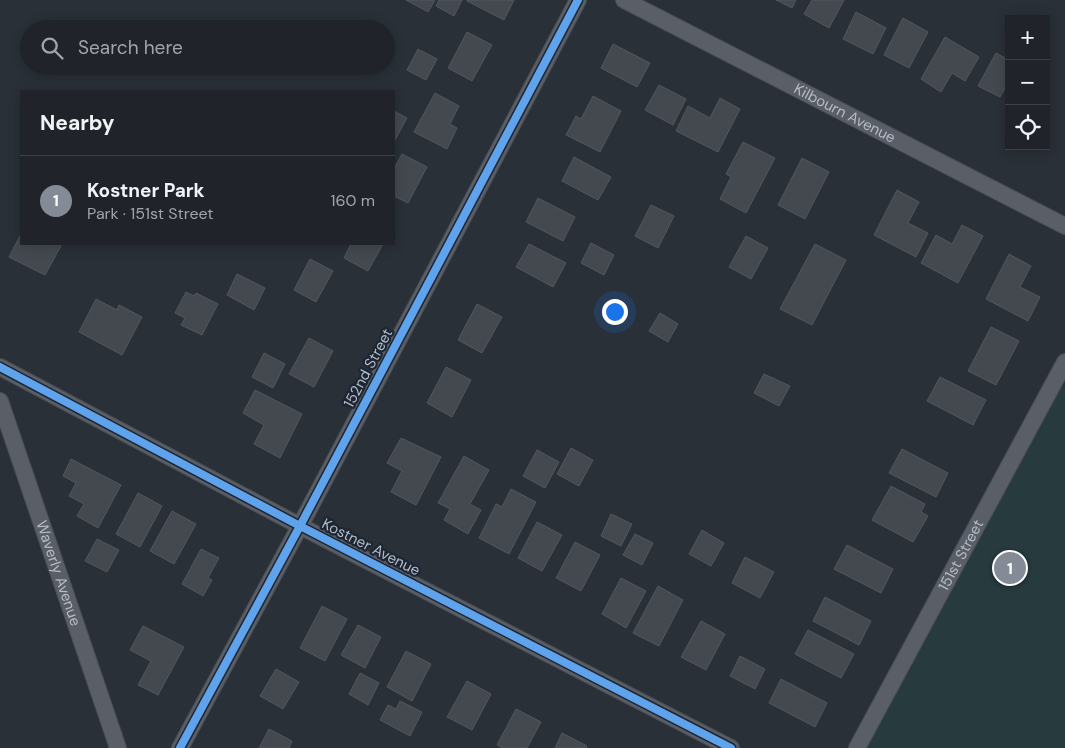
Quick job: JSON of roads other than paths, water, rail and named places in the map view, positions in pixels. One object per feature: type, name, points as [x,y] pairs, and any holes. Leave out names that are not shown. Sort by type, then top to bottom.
[{"type":"street","name":"152nd Street","points":[[180,748],[300,526],[578,0]]},
{"type":"street","name":"Kilbourn Avenue","points":[[624,0],[1065,226]]},
{"type":"street","name":"151st Street","points":[[857,748],[1065,362]]},
{"type":"street","name":"Kostner Avenue","points":[[0,367],[300,526],[731,748]]},
{"type":"street","name":"Waverly Avenue","points":[[0,401],[118,748]]},
{"type":"place","name":"Kostner Park","points":[[1010,568]]}]
